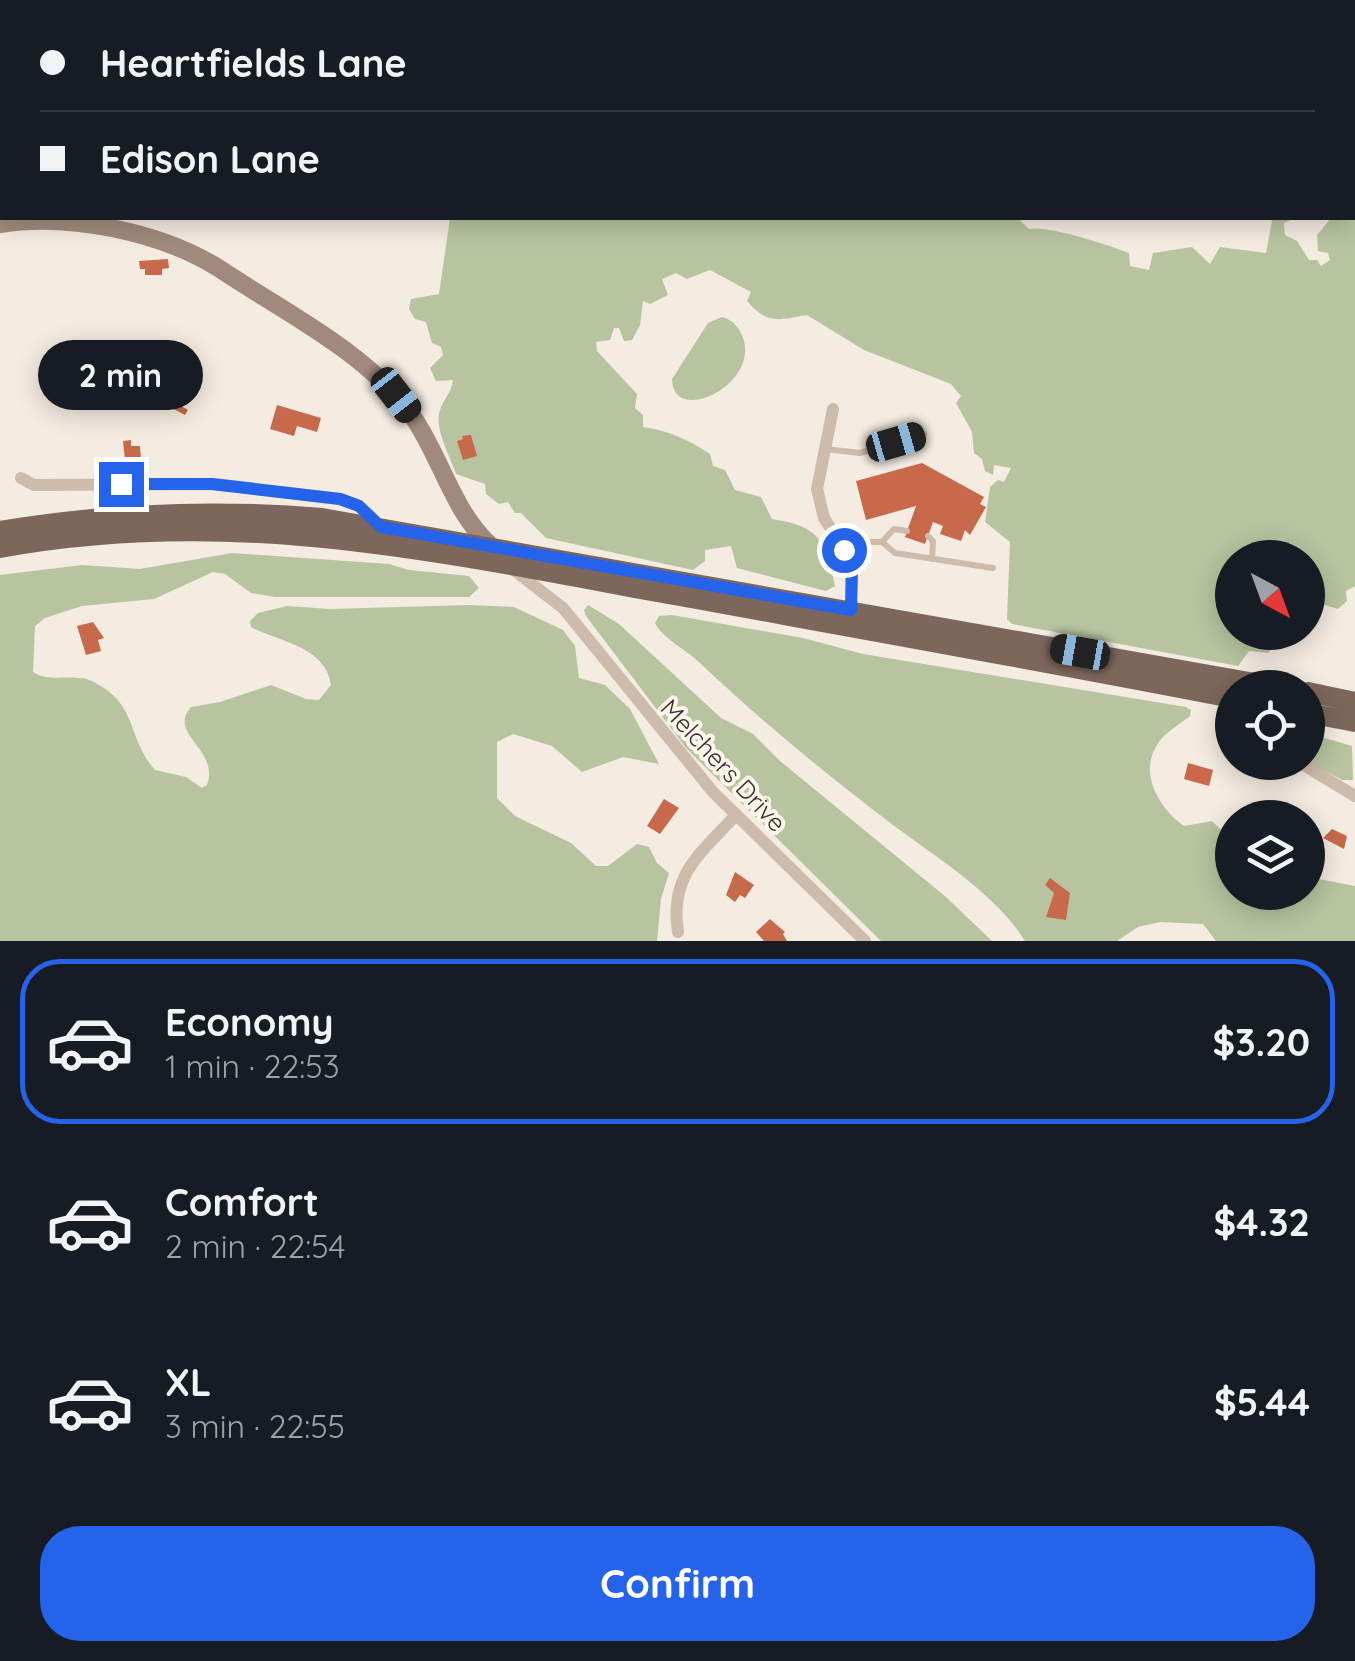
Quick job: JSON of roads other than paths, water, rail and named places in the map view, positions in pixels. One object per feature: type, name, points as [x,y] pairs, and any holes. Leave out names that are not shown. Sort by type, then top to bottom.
[{"type":"main road","points":[[0,531],[78,519],[207,512],[278,514],[449,538],[851,610],[1215,684]]},
{"type":"main road","points":[[0,548],[121,532],[242,530],[344,538],[1215,684]]},
{"type":"main road","points":[[1325,696],[1355,702]]},
{"type":"main road","points":[[1325,716],[1355,722]]},
{"type":"street","points":[[0,224],[55,220],[159,239],[196,254],[382,382],[413,417],[456,499],[476,531],[491,546]]},
{"type":"street","points":[[833,410],[818,483],[818,503],[852,571],[851,610]]},
{"type":"street","points":[[21,478],[34,485],[212,484],[340,499],[359,506],[381,527]]},
{"type":"street","points":[[449,538],[456,516],[456,499]]},
{"type":"street","name":"Melchers Drive","points":[[506,565],[562,608],[671,746],[865,941]]},
{"type":"street","points":[[560,574],[557,590],[562,608]]},
{"type":"street","points":[[1325,778],[1355,796]]},
{"type":"street","points":[[678,932],[675,903],[685,874],[736,815]]},
{"type":"lane","points":[[825,450],[860,453],[924,434]]},
{"type":"lane","points":[[882,542],[894,530],[907,530]]},
{"type":"lane","points":[[928,536],[932,541],[932,558]]},
{"type":"lane","points":[[844,550],[863,542],[882,542],[895,553],[993,568]]}]
